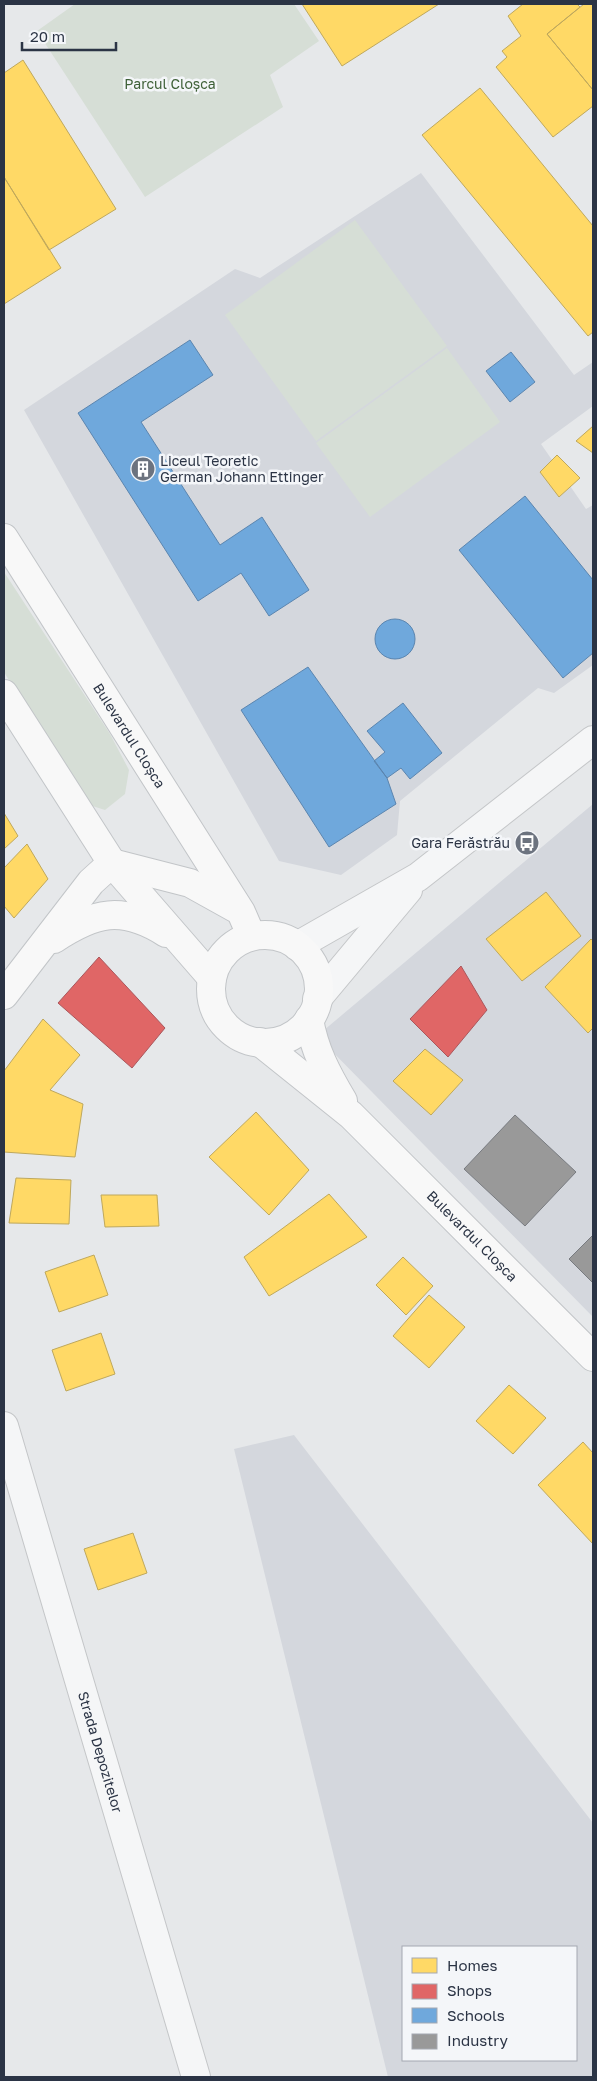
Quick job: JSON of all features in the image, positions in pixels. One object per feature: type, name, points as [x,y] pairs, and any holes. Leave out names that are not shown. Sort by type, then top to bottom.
[{"type":"main road","name":"Bulevardul Cloșca","points":[[4,538],[246,924],[269,935],[286,938],[308,956],[315,970],[318,984],[313,1009],[312,1040],[321,1064],[351,1115]]},
{"type":"main road","points":[[4,694],[112,863],[212,978]]},
{"type":"main road","points":[[112,863],[190,883],[214,895],[246,924]]},
{"type":"main road","points":[[4,995],[91,882],[112,863]]},
{"type":"main road","points":[[42,947],[73,926],[108,914],[131,917],[150,923],[178,940]]},
{"type":"main road","name":"Bulevardul Cloșca","points":[[246,924],[232,946],[219,960],[212,978],[211,996],[217,1013],[227,1028],[242,1038],[260,1042],[276,1042],[290,1036],[304,1026],[313,1009]]},
{"type":"main road","name":"Bulevardul Cloșca","points":[[260,1042],[351,1115],[593,1357]]},
{"type":"street","points":[[297,946],[418,877],[593,740]]},
{"type":"street","points":[[313,1009],[418,877]]},
{"type":"street","name":"Strada Depozitelor","points":[[4,1426],[196,2077]]},
{"type":"shaded area","points":[[421,173],[574,375],[593,362],[593,406],[541,444],[586,509],[593,505],[593,665],[554,693],[538,688],[400,801],[397,835],[341,875],[279,861],[24,410],[235,269],[260,278]]},
{"type":"shaded area","points":[[593,804],[593,1317],[317,1036]]},
{"type":"shaded area","points":[[294,1435],[593,1823],[593,2077],[388,2077],[234,1449]]},
{"type":"green space","name":"Parcul Cloșca","points":[[75,4],[294,4],[319,41],[270,75],[283,107],[145,197],[37,31]]},
{"type":"green space","points":[[355,220],[447,346],[316,441],[225,315]]},
{"type":"green space","points":[[447,348],[500,422],[370,517],[316,443]]},
{"type":"green space","points":[[4,572],[110,734],[129,770],[125,794],[105,810],[83,803],[4,672]]},
{"type":"building: Homes","points":[[302,4],[439,4],[342,66]]},
{"type":"building: Homes","points":[[523,4],[577,4],[580,7],[547,34],[593,90],[593,106],[553,137],[496,67],[507,57],[502,51],[521,36],[508,16]]},
{"type":"building: Homes","points":[[584,4],[593,4],[593,90],[547,34]]},
{"type":"building: Homes","points":[[23,60],[116,209],[49,250],[4,177],[4,73]]},
{"type":"building: Homes","points":[[480,88],[593,226],[593,332],[588,336],[422,135]]},
{"type":"building: Homes","points":[[4,177],[61,268],[4,304]]},
{"type":"building: Homes","points":[[593,426],[593,453],[576,441]]},
{"type":"building: Homes","points":[[557,455],[580,478],[559,497],[540,472]]},
{"type":"building: Homes","points":[[4,813],[18,836],[4,849]]},
{"type":"building: Homes","points":[[27,844],[48,879],[14,918],[4,906],[4,868]]},
{"type":"building: Homes","points":[[546,892],[581,936],[522,981],[486,939]]},
{"type":"building: Homes","points":[[591,939],[593,941],[593,1028],[588,1033],[545,987]]},
{"type":"building: Homes","points":[[43,1019],[80,1055],[50,1090],[83,1104],[75,1157],[4,1152],[4,1071]]},
{"type":"building: Homes","points":[[425,1049],[463,1080],[431,1115],[393,1081]]},
{"type":"building: Homes","points":[[256,1112],[309,1170],[269,1215],[209,1157]]},
{"type":"building: Homes","points":[[16,1178],[71,1180],[69,1224],[9,1223]]},
{"type":"building: Homes","points":[[329,1194],[367,1237],[269,1296],[244,1257]]},
{"type":"building: Homes","points":[[101,1195],[157,1195],[159,1226],[105,1227]]},
{"type":"building: Homes","points":[[94,1255],[108,1295],[59,1312],[45,1272]]},
{"type":"building: Homes","points":[[403,1257],[433,1286],[406,1315],[376,1285]]},
{"type":"building: Homes","points":[[429,1295],[465,1327],[429,1368],[393,1336]]},
{"type":"building: Homes","points":[[101,1333],[115,1374],[66,1391],[52,1350]]},
{"type":"building: Homes","points":[[509,1385],[546,1418],[513,1454],[476,1421]]},
{"type":"building: Homes","points":[[583,1442],[593,1453],[593,1544],[538,1485]]},
{"type":"building: Homes","points":[[133,1533],[147,1573],[98,1590],[84,1549]]},
{"type":"building: Shops","points":[[99,957],[165,1028],[132,1068],[58,1003]]},
{"type":"building: Shops","points":[[461,966],[487,1010],[448,1057],[410,1019]]},
{"type":"building: Schools","name":"Liceul Teoretic German Johann Ettinger","points":[[190,340],[213,375],[141,422],[220,545],[262,517],[309,590],[269,616],[241,573],[198,601],[78,413]]},
{"type":"building: Schools","points":[[511,352],[535,382],[510,402],[486,371]]},
{"type":"building: Schools","points":[[525,496],[593,580],[593,653],[563,678],[459,550]]},
{"type":"building: Schools","points":[[399,619],[406,622],[412,628],[415,639],[414,647],[406,656],[399,659],[391,659],[384,656],[376,647],[375,635],[378,628],[387,620]]},
{"type":"building: Schools","points":[[308,667],[387,778],[396,804],[329,847],[241,710]]},
{"type":"building: Schools","points":[[403,703],[442,753],[410,779],[401,768],[387,778],[374,761],[385,752],[367,731]]},
{"type":"building: Industry","points":[[515,1115],[576,1172],[525,1226],[464,1169]]},
{"type":"building: Industry","points":[[593,1235],[593,1283],[569,1259]]},
{"type":"place","name":"Liceul Teoretic German Johann Ettinger","points":[[143,469]]},
{"type":"place","name":"Gara Ferăstrău","points":[[527,843]]}]
